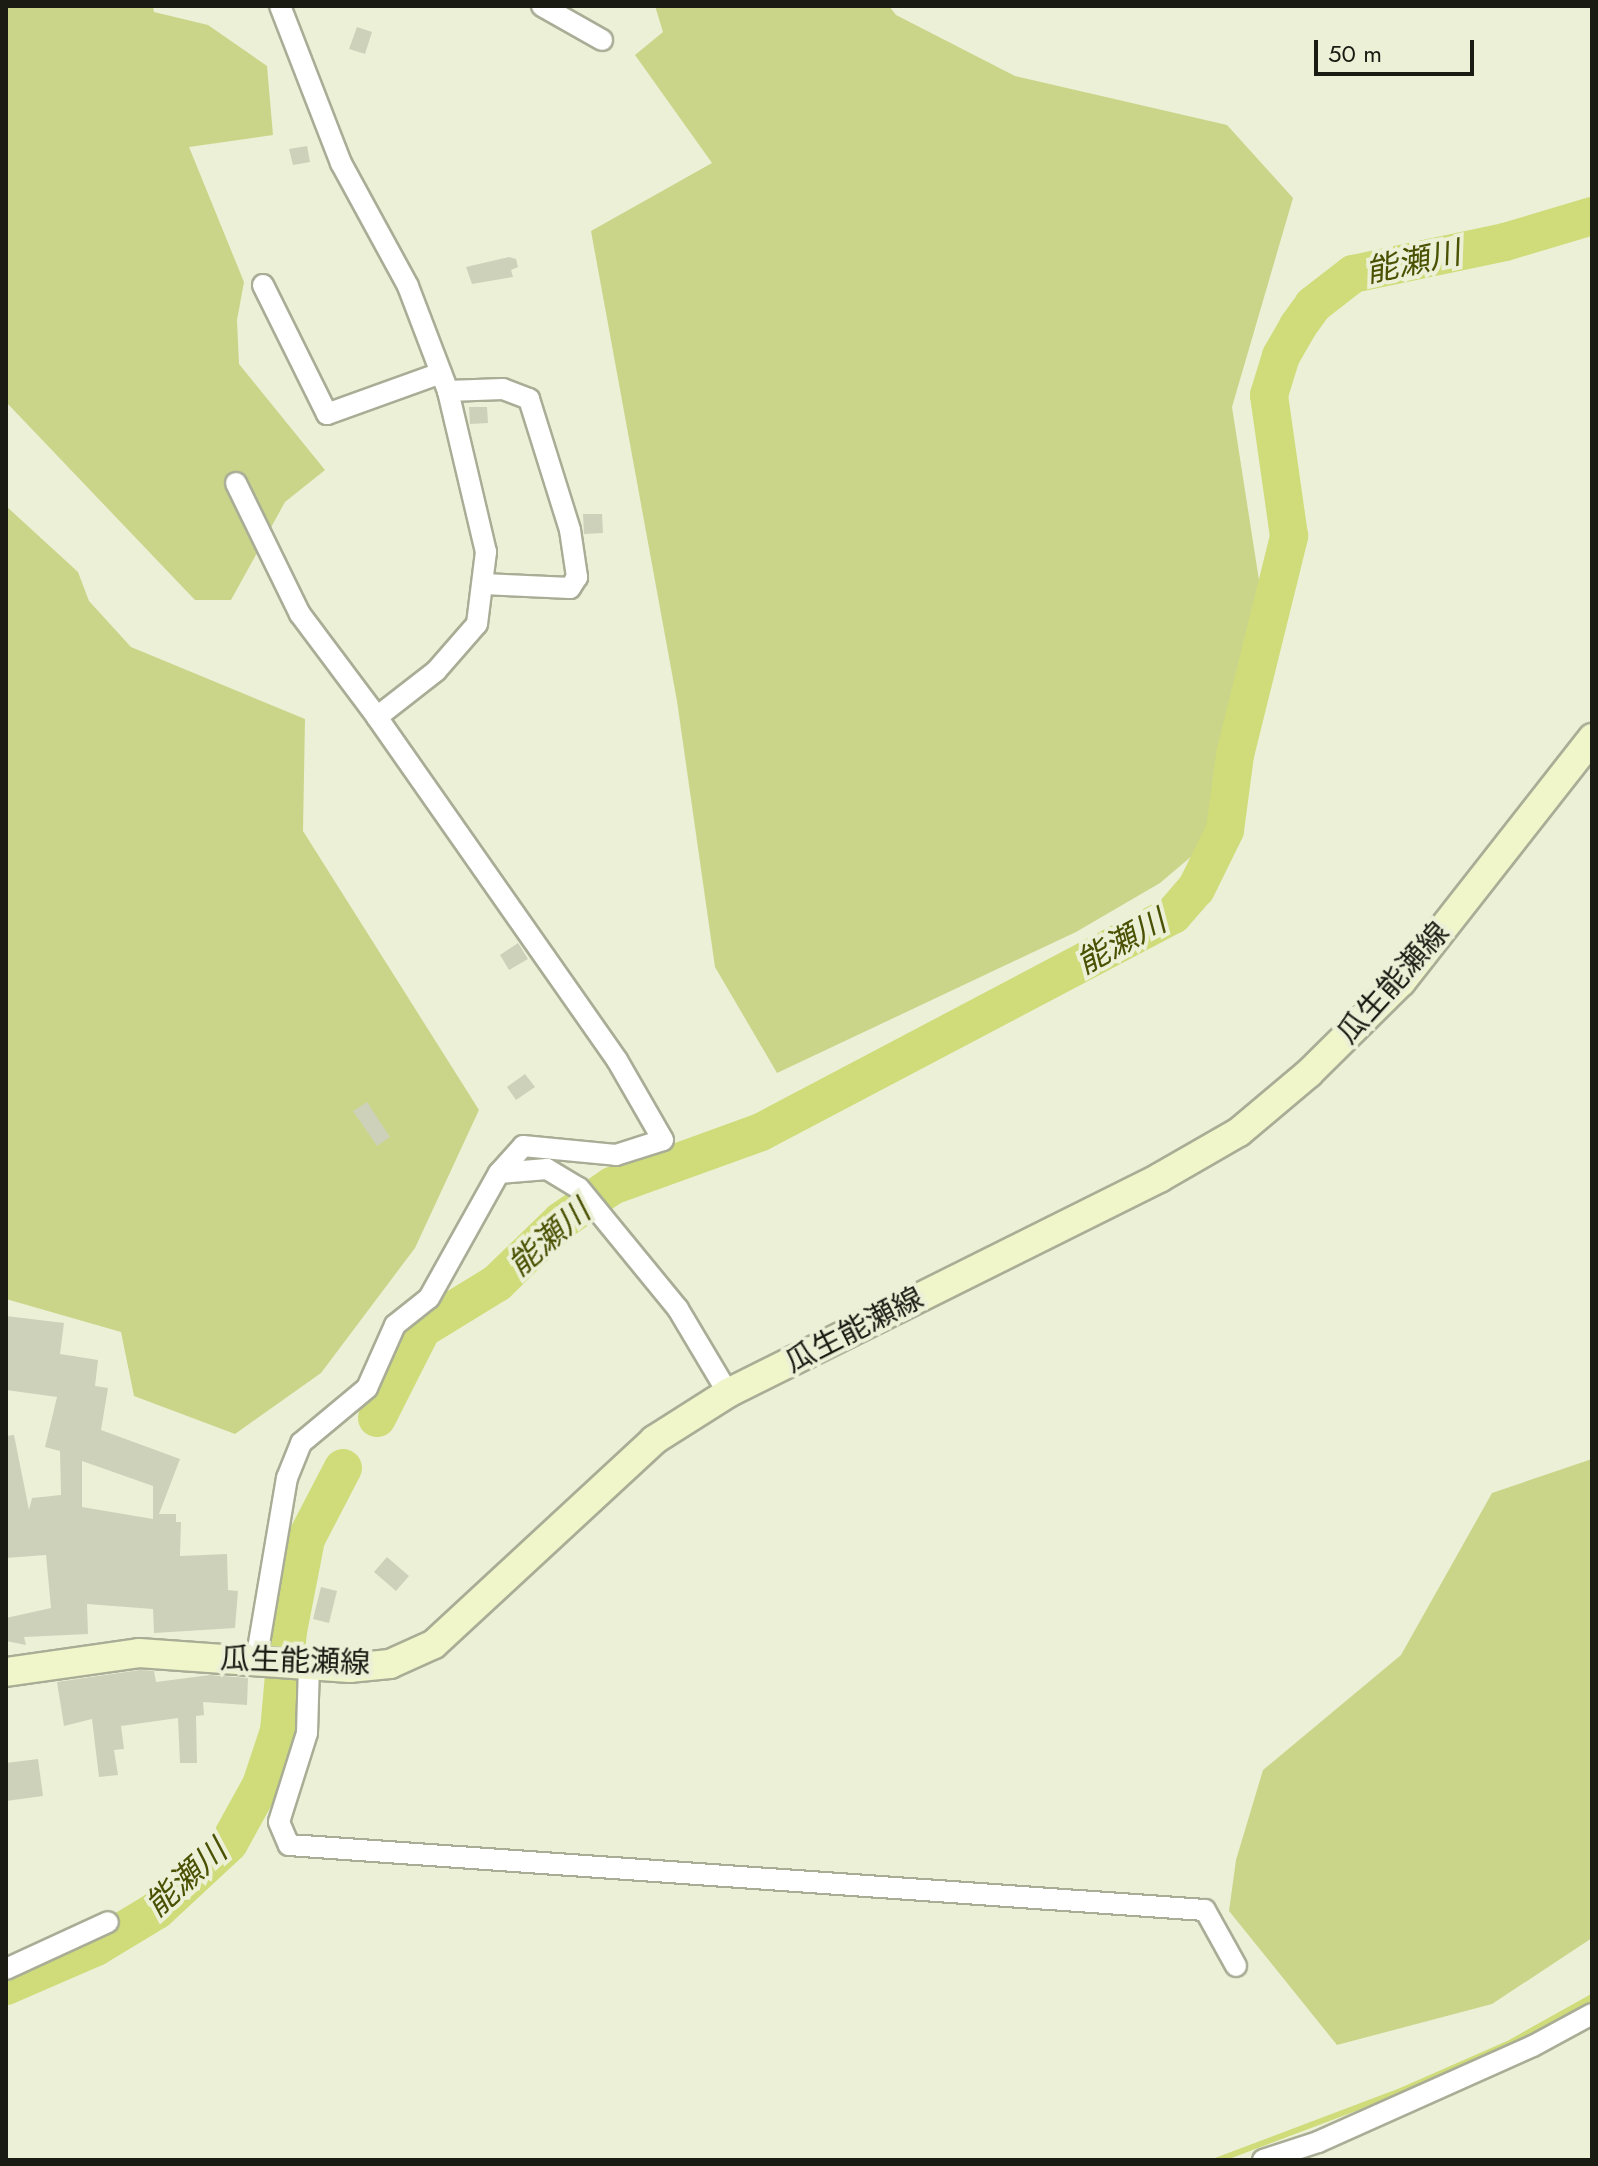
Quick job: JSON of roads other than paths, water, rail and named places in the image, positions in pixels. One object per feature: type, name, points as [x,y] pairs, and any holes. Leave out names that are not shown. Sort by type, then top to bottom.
[{"type":"main road","name":"瓜生能瀬線","points":[[6,1672],[139,1653],[309,1665],[390,1664],[434,1644],[654,1440],[728,1393],[1159,1178],[1239,1132],[1309,1073],[1401,982],[1592,738]]},
{"type":"street","points":[[280,6],[341,163],[408,286],[445,382],[483,538],[483,584],[477,624],[436,671],[377,717]]},
{"type":"street","points":[[542,6],[602,40]]},
{"type":"street","points":[[263,285],[327,414],[445,382],[503,389],[529,399],[570,530],[577,577],[570,588],[483,584]]},
{"type":"street","points":[[236,483],[300,614],[377,717],[617,1060],[663,1140],[616,1155],[523,1146],[499,1173],[429,1298],[395,1325],[367,1388],[301,1443],[287,1478],[256,1661]]},
{"type":"street","points":[[499,1173],[547,1169],[579,1188],[678,1309],[728,1393]]},
{"type":"street","points":[[309,1665],[307,1733],[279,1822],[289,1845],[1205,1910],[1236,1966]]},
{"type":"street","points":[[6,1969],[108,1922]]},
{"type":"street","points":[[1263,2160],[1319,2151],[1592,2014]]},
{"type":"waterway","name":"能瀬川","points":[[377,1418],[422,1329],[497,1283],[561,1221],[612,1186],[761,1132],[1173,915],[1196,889],[1225,830],[1235,755],[1289,536],[1269,395],[1281,356],[1298,326],[1313,305],[1353,274],[1505,242],[1592,216]]},
{"type":"waterway","name":"能瀬川","points":[[6,1986],[96,1947],[157,1910],[229,1843],[261,1785],[279,1731],[288,1631],[306,1539],[343,1468]]},
{"type":"waterway","points":[[1218,2160],[1403,2090],[1508,2044],[1592,1997]]}]
